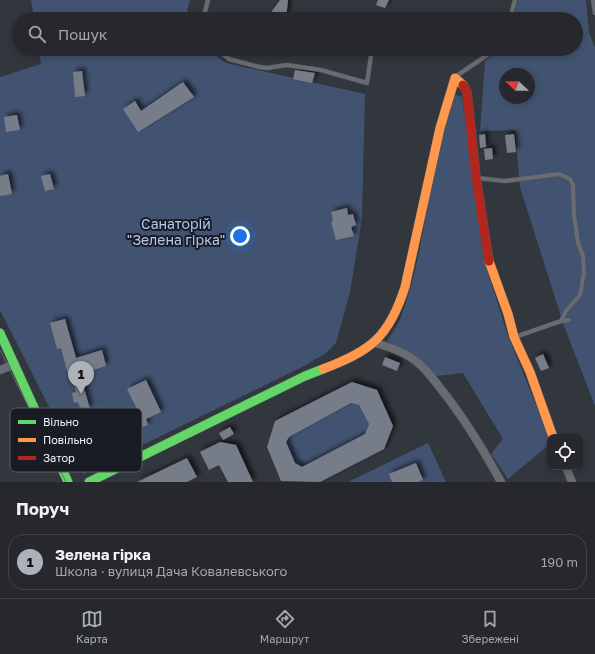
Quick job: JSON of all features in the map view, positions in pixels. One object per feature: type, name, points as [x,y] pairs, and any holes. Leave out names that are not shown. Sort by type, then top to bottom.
[{"type":"street","points":[[142,456],[305,376],[350,359],[376,343],[397,312],[405,287],[440,128],[455,78],[463,85],[467,92],[476,178],[489,261],[508,314],[514,337],[530,372],[552,434]]},
{"type":"street","points":[[0,333],[34,408]]},
{"type":"street","points":[[376,343],[389,346],[407,355],[417,362],[433,378],[461,414],[501,482]]},
{"type":"street","points":[[0,370],[14,364]]},
{"type":"street","points":[[567,470],[572,482]]},
{"type":"street","points":[[63,472],[68,482]]},
{"type":"street","points":[[90,482],[110,472]]},
{"type":"lane","points":[[205,12],[208,0]]},
{"type":"lane","points":[[512,12],[515,0]]},
{"type":"lane","points":[[593,0],[595,13]]},
{"type":"lane","points":[[224,56],[229,60],[259,67],[294,66],[321,70],[367,83],[371,56]]},
{"type":"lane","points":[[455,78],[486,56]]},
{"type":"lane","points":[[476,178],[505,181],[559,174],[570,179],[573,185],[574,215],[578,243],[584,256],[584,273],[580,295],[566,311],[561,321]]},
{"type":"lane","points":[[514,337],[561,321],[569,320]]},
{"type":"green space","points":[[31,0],[190,0],[187,12],[33,12]]},
{"type":"green space","points":[[518,0],[586,0],[589,33],[595,47],[595,406],[564,326],[520,187],[515,130],[480,131],[485,61],[492,56],[583,56],[583,12],[515,12]]},
{"type":"green space","name":"Санаторій \"Зелена гірка\"","points":[[40,56],[216,56],[226,63],[365,94],[362,218],[350,292],[336,343],[326,353],[304,366],[142,445],[142,408],[50,408],[0,310],[0,77],[41,64]]},
{"type":"green space","points":[[453,94],[462,97],[484,260],[508,336],[548,434],[547,446],[508,479],[491,454],[503,439],[463,373],[436,376],[414,356],[387,341],[401,318],[411,287],[423,232],[438,148]]},
{"type":"green space","points":[[351,403],[359,405],[369,424],[365,434],[302,467],[295,463],[286,442],[289,437]]},
{"type":"green space","points":[[428,443],[446,482],[348,482]]},
{"type":"building","points":[[280,0],[288,0],[287,12],[272,11]]},
{"type":"building","points":[[378,0],[389,0],[385,8],[376,5]]},
{"type":"building","points":[[295,70],[315,73],[312,83],[293,79]]},
{"type":"building","points":[[82,71],[85,96],[75,97],[73,72]]},
{"type":"building","points":[[183,82],[194,97],[138,132],[123,109],[135,101],[141,111]]},
{"type":"building","points":[[17,115],[20,130],[6,132],[4,117]]},
{"type":"building","points":[[485,134],[486,147],[480,148],[479,135]]},
{"type":"building","points":[[514,134],[516,152],[507,153],[505,135]]},
{"type":"building","points":[[492,148],[493,159],[485,160],[484,149]]},
{"type":"building","points":[[8,174],[12,194],[0,196],[0,176]]},
{"type":"building","points":[[50,174],[54,189],[45,191],[41,176]]},
{"type":"building","points":[[347,208],[348,215],[353,214],[356,225],[351,227],[354,236],[336,240],[331,222],[333,221],[331,212]]},
{"type":"building","points":[[65,319],[76,358],[102,350],[106,366],[80,374],[90,408],[80,408],[78,402],[74,403],[72,393],[76,392],[72,378],[69,379],[61,348],[57,349],[50,323]]},
{"type":"building","points":[[543,354],[549,368],[541,371],[535,358]]},
{"type":"building","points":[[385,357],[400,363],[397,371],[382,365]]},
{"type":"building","points":[[146,380],[161,412],[146,419],[148,425],[142,427],[142,408],[136,408],[127,389]]},
{"type":"building","points":[[352,382],[377,390],[393,426],[384,449],[320,482],[281,481],[267,447],[275,421]],"holes":[[[351,403],[359,405],[369,424],[365,434],[302,467],[295,463],[286,442],[289,437]]]},
{"type":"building","points":[[230,427],[234,434],[223,440],[219,433]]},
{"type":"building","points":[[220,442],[236,445],[253,482],[228,482],[219,465],[209,470],[200,452]]},
{"type":"building","points":[[187,458],[197,477],[187,482],[137,482]]},
{"type":"building","points":[[416,463],[423,480],[418,482],[392,482],[389,474]]},
{"type":"tram line","points":[[0,350],[29,408]]},
{"type":"tram line","points":[[61,472],[66,482]]},
{"type":"traffic: fast","points":[[0,333],[34,408]]},
{"type":"traffic: fast","points":[[142,456],[305,376],[323,369]]},
{"type":"traffic: fast","points":[[63,472],[68,482]]},
{"type":"traffic: fast","points":[[89,482],[109,472]]},
{"type":"traffic: slow","points":[[323,369],[354,356],[376,340],[385,330],[399,304],[405,287],[440,128],[455,78],[463,85]]},
{"type":"traffic: slow","points":[[489,261],[508,314],[514,337],[530,372],[552,434]]},
{"type":"traffic: jam","points":[[463,85],[467,92],[476,178],[489,261]]},
{"type":"place","name":"Зелена гірка","points":[[81,394]]}]
